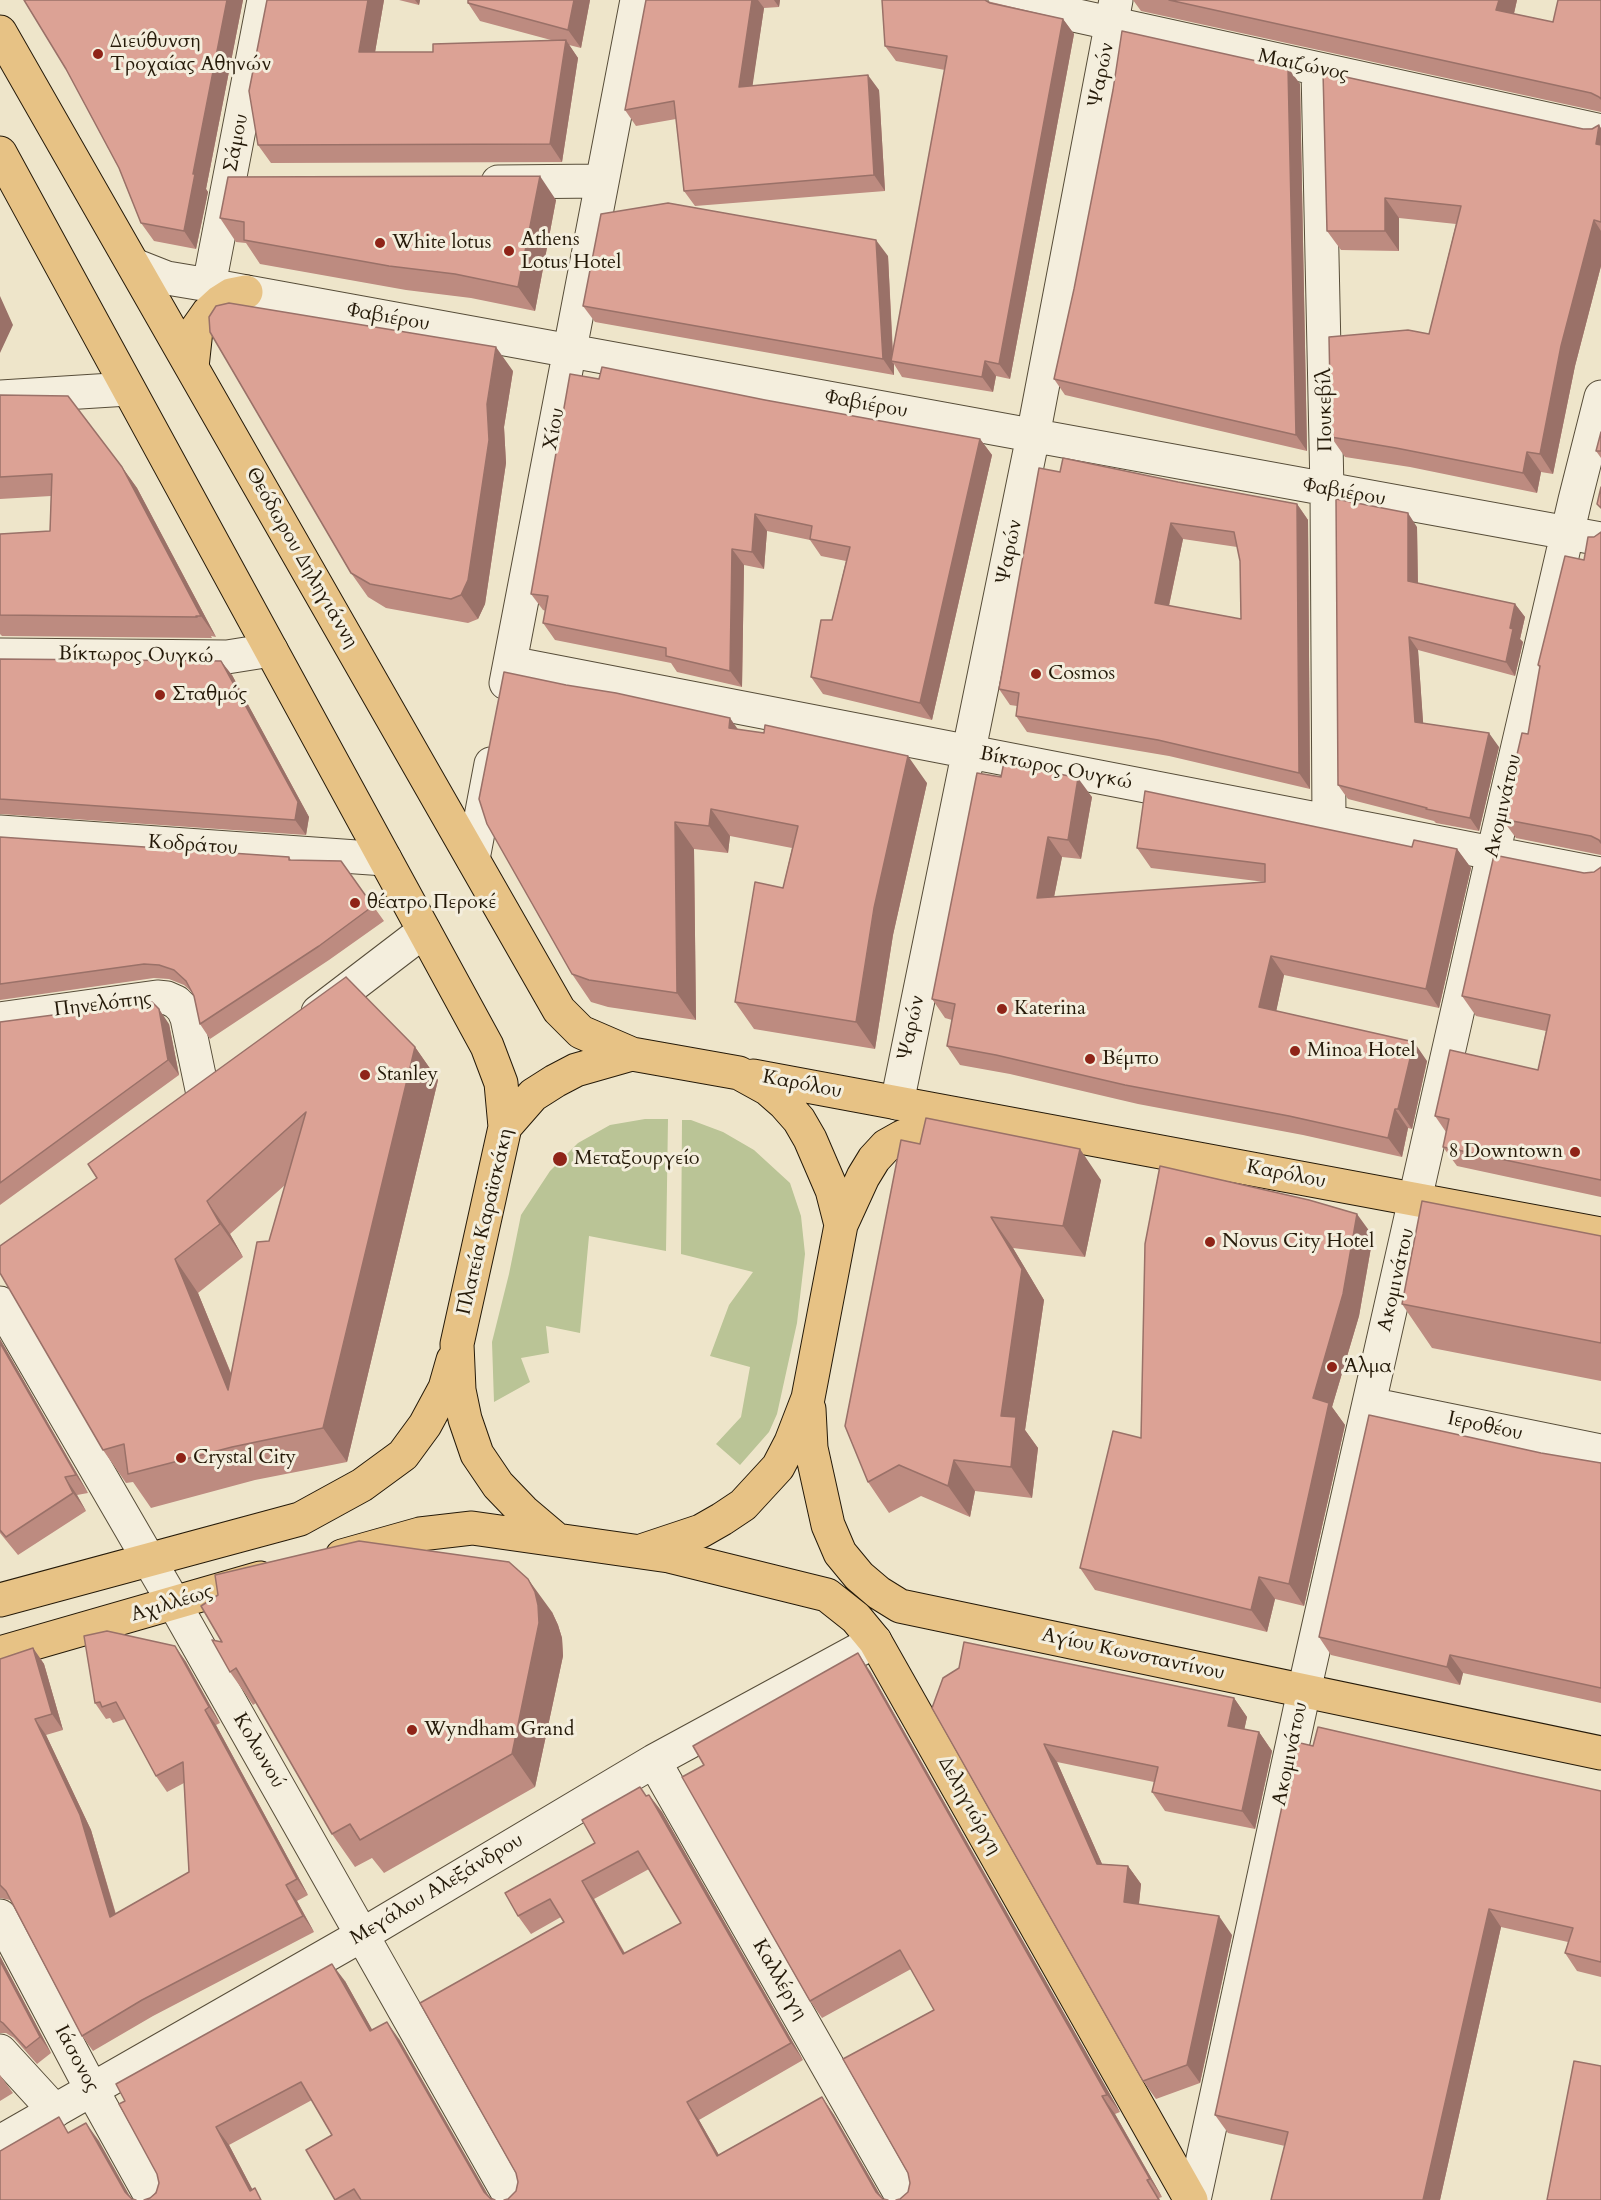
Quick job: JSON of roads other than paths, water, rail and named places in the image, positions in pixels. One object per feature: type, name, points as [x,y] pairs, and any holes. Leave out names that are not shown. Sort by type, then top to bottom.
[{"type":"main road","name":"Θεόδωρου Δηληγιάννη","points":[[1,35],[559,1010],[581,1032],[632,1054]]},
{"type":"main road","points":[[0,153],[11,196],[128,388],[487,1046],[501,1083],[505,1127]]},
{"type":"main road","points":[[192,367],[196,330],[208,313],[231,295],[246,292]]},
{"type":"main road","name":"Πλατεία Καραϊσκάκη","points":[[632,1054],[739,1073],[768,1089],[799,1120],[821,1160],[841,1225],[808,1398],[791,1442],[778,1467],[743,1505],[701,1531],[637,1552],[556,1539],[498,1485],[477,1454],[465,1419],[459,1390],[458,1344],[505,1127],[533,1095],[555,1081],[576,1070],[632,1054]]},
{"type":"main road","name":"Καρόλου","points":[[739,1073],[1601,1234]]},
{"type":"main road","name":"Καρόλου","points":[[841,1225],[863,1177],[885,1146],[921,1130],[972,1117]]},
{"type":"main road","points":[[0,1600],[300,1519],[362,1485],[403,1455],[425,1425],[444,1388],[458,1344]]},
{"type":"main road","name":"Αγίου Κωνσταντίνου","points":[[808,1398],[811,1448],[828,1525],[840,1553],[859,1576],[879,1593],[900,1606],[1601,1753]]},
{"type":"main road","name":"Αχιλλέως","points":[[0,1653],[420,1534],[472,1528],[556,1539]]},
{"type":"main road","name":"Δεληγιώργη","points":[[637,1552],[669,1556],[827,1595],[856,1618],[875,1641],[1192,2200]]},
{"type":"street","name":"Σάμου","points":[[209,285],[264,0]]},
{"type":"street","name":"Χίου","points":[[473,859],[637,0]]},
{"type":"street","name":"Μαιζώνος","points":[[1005,0],[1114,12],[1318,70],[1601,131]]},
{"type":"street","name":"Ψαρών","points":[[897,1103],[1033,436],[1114,12]]},
{"type":"street","name":"Πουκεβίλ","points":[[1318,70],[1328,490],[1329,822]]},
{"type":"street","points":[[474,182],[602,181]]},
{"type":"street","points":[[229,182],[264,182]]},
{"type":"street","name":"Φαβιέρου","points":[[134,265],[167,278],[1601,539]]},
{"type":"street","points":[[0,397],[128,388]]},
{"type":"street","name":"Ακομινάτου","points":[[1192,2200],[1493,854],[1567,533],[1601,397]]},
{"type":"street","name":"Βίκτωρος Ουγκώ","points":[[0,655],[227,657],[271,650]]},
{"type":"street","name":"Βίκτωρος Ουγκώ","points":[[510,663],[1601,874]]},
{"type":"street","name":"Κοδράτου","points":[[0,832],[386,859]]},
{"type":"street","points":[[298,1027],[424,931]]},
{"type":"street","name":"Πηνελόπης","points":[[0,1019],[157,997],[167,998],[176,1002],[183,1009],[187,1018],[204,1099]]},
{"type":"street","points":[[176,1120],[232,1077]]},
{"type":"street","name":"Κολωνού","points":[[0,1303],[149,1559],[512,2200]]},
{"type":"street","name":"Ιεροθέου","points":[[1369,1404],[1601,1451]]},
{"type":"street","name":"Μεγάλου Αλεξάνδρου","points":[[0,2142],[362,1935],[654,1761],[875,1641]]},
{"type":"street","name":"Καλλέργη","points":[[654,1761],[904,2200]]},
{"type":"street","name":"Ιάσονος","points":[[0,1916],[153,2200]]},
{"type":"street","points":[[0,2051],[55,2111]]},
{"type":"place","name":"Διεύθυνση Τροχαίας Αθηνών","points":[[98,54]]},
{"type":"place","name":"White lotus","points":[[380,243]]},
{"type":"place","name":"Athens Lotus Hotel","points":[[509,251]]},
{"type":"place","name":"Cosmos","points":[[1036,674]]},
{"type":"place","name":"Σταθμός","points":[[160,695]]},
{"type":"place","name":"θέατρο Περοκέ","points":[[355,903]]},
{"type":"place","name":"Katerina","points":[[1002,1009]]},
{"type":"place","name":"Minoa Hotel","points":[[1295,1051]]},
{"type":"place","name":"Βέμπο","points":[[1090,1059]]},
{"type":"place","name":"Stanley","points":[[365,1075]]},
{"type":"place","name":"8 Downtown","points":[[1575,1152]]},
{"type":"place","name":"Μεταξουργείο","points":[[560,1159]]},
{"type":"place","name":"Novus City Hotel","points":[[1210,1242]]},
{"type":"place","name":"Άλμα","points":[[1332,1367]]},
{"type":"place","name":"Crystal City","points":[[181,1458]]},
{"type":"place","name":"Wyndham Grand","points":[[412,1730]]}]
